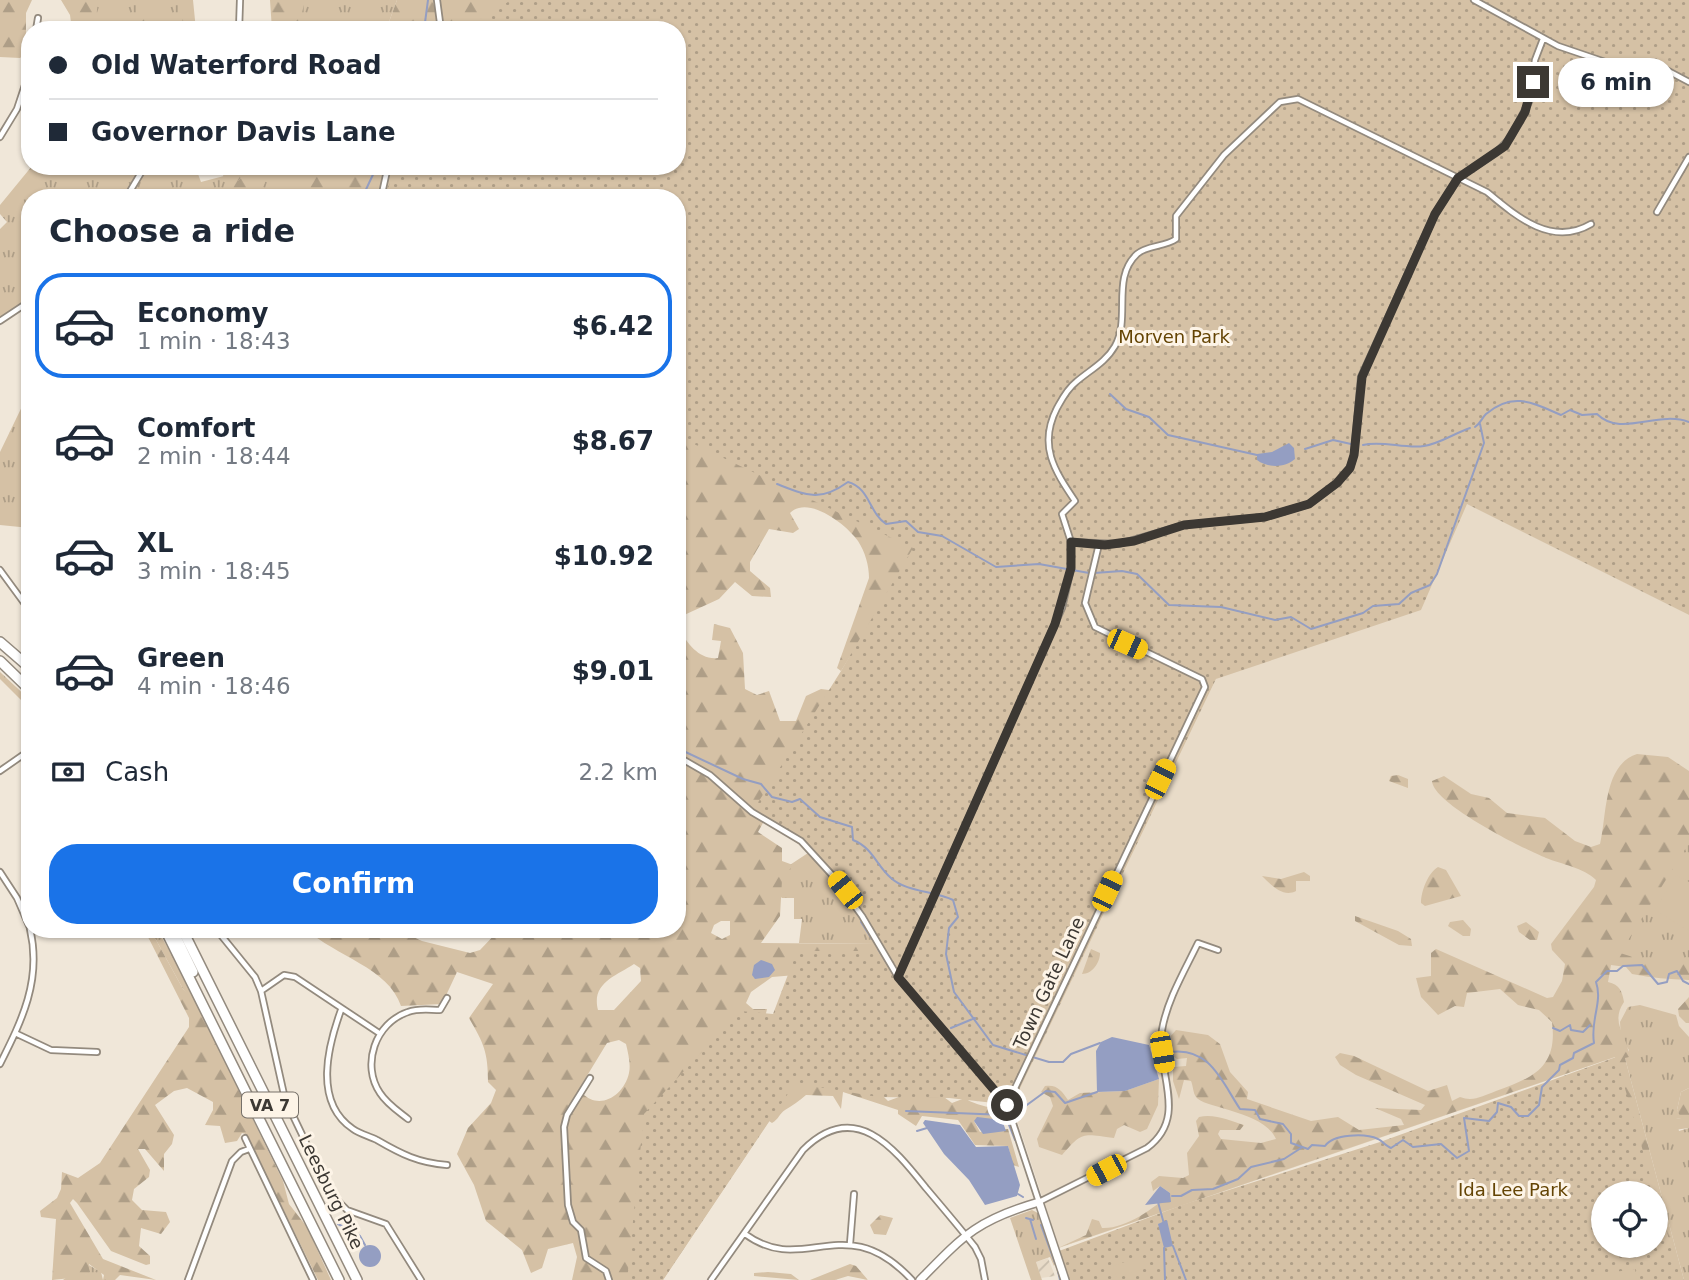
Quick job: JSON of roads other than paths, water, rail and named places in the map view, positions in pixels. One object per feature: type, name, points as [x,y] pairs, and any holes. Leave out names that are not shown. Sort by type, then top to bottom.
[{"type":"highway","points":[[0,642],[21,660]]},
{"type":"highway","points":[[0,661],[21,681]]},
{"type":"highway","name":"Leesburg Pike","points":[[169,938],[337,1280]]},
{"type":"highway","points":[[176,938],[229,1058]]},
{"type":"highway","name":"Leesburg Pike","points":[[186,938],[357,1280]]},
{"type":"street","points":[[239,21],[240,0]]},
{"type":"street","points":[[437,0],[440,21]]},
{"type":"street","points":[[1474,0],[1543,39],[1614,65],[1655,64],[1689,82]]},
{"type":"street","points":[[1071,542],[1098,544],[1134,541],[1184,525],[1265,517],[1309,504],[1337,483],[1350,468],[1354,455],[1362,377],[1435,214],[1458,178],[1496,153],[1511,138],[1530,100],[1535,60],[1543,39]]},
{"type":"street","points":[[0,137],[21,97]]},
{"type":"street","points":[[898,977],[933,893],[1062,608],[1070,570],[1071,542],[1062,514],[1075,501],[1049,457],[1047,438],[1054,415],[1074,383],[1094,370],[1114,348],[1122,328],[1124,281],[1134,258],[1140,251],[1176,239],[1175,222],[1180,209],[1224,155],[1280,102],[1291,98],[1304,101],[1487,192],[1506,211],[1552,233],[1575,233],[1591,224]]},
{"type":"street","points":[[1657,212],[1689,157]]},
{"type":"street","points":[[0,321],[21,307]]},
{"type":"street","name":"Town Gate Lane","points":[[1007,1105],[1205,687],[1202,679],[1095,627],[1085,603],[1098,544]]},
{"type":"street","points":[[0,570],[21,599]]},
{"type":"street","points":[[0,771],[21,756]]},
{"type":"street","points":[[686,761],[710,775],[752,813],[806,845],[845,890],[898,977],[1007,1105],[1065,1280]]},
{"type":"street","points":[[0,872],[21,908]]},
{"type":"street","points":[[0,1065],[29,1003],[35,957],[32,938]]},
{"type":"street","points":[[223,938],[255,977],[261,990],[285,1100],[330,1193],[347,1210],[386,1224],[421,1280]]},
{"type":"street","points":[[920,1280],[965,1235],[990,1219],[1039,1202],[1147,1148],[1161,1134],[1170,1108],[1161,1042],[1164,1023],[1198,943],[1218,950]]},
{"type":"street","points":[[261,990],[279,977],[291,976],[379,1033]]},
{"type":"street","points":[[408,1119],[387,1102],[375,1085],[371,1066],[379,1033],[389,1022],[405,1013],[440,1010],[447,998]]},
{"type":"street","points":[[341,1010],[331,1037],[327,1064],[329,1087],[340,1116],[355,1131],[402,1155],[425,1163],[447,1165]]},
{"type":"street","points":[[15,1033],[51,1050],[97,1052]]},
{"type":"street","points":[[590,1078],[567,1115],[564,1127],[568,1205],[573,1222],[581,1230],[586,1258],[606,1271],[609,1280]]},
{"type":"street","points":[[711,1280],[809,1143],[829,1132],[851,1128],[874,1133],[892,1146],[978,1253],[985,1280]]},
{"type":"street","points":[[244,1138],[313,1280]]},
{"type":"street","points":[[188,1280],[232,1161],[237,1154],[249,1149]]},
{"type":"street","points":[[850,1244],[854,1195]]},
{"type":"street","points":[[744,1234],[760,1244],[784,1250],[850,1244],[881,1253],[912,1280]]},
{"type":"water","points":[[1289,443],[1294,448],[1295,459],[1291,462],[1276,466],[1257,460],[1257,454],[1272,452]]},
{"type":"water","points":[[761,960],[772,964],[775,970],[769,977],[755,979],[752,975],[754,965]]},
{"type":"water","points":[[1112,1037],[1149,1045],[1159,1079],[1125,1091],[1097,1092],[1096,1051],[1101,1042]]},
{"type":"water","points":[[977,1117],[1002,1120],[1006,1131],[983,1134],[974,1121]]},
{"type":"water","points":[[925,1120],[960,1125],[976,1147],[1008,1146],[1020,1185],[1017,1196],[985,1205],[969,1180],[944,1154],[923,1123]]},
{"type":"water","points":[[1160,1186],[1170,1193],[1171,1202],[1145,1205]]},
{"type":"water","points":[[1167,1220],[1173,1246],[1164,1248],[1158,1224]]},
{"type":"water","points":[[370,1245],[378,1248],[381,1256],[378,1264],[370,1267],[362,1264],[359,1256],[362,1248]]},
{"type":"waterway","points":[[425,21],[428,0]]},
{"type":"waterway","points":[[366,189],[373,175]]},
{"type":"waterway","points":[[1110,394],[1126,409],[1149,417],[1168,435],[1257,455]]},
{"type":"waterway","points":[[1475,427],[1496,407],[1514,401],[1532,403],[1561,415],[1570,410],[1582,415],[1597,414],[1617,424],[1664,419],[1689,422]]},
{"type":"waterway","points":[[1094,573],[1122,571],[1137,574],[1169,605],[1221,607],[1275,620],[1291,617],[1311,629],[1363,613],[1373,606],[1399,604],[1411,593],[1430,585],[1437,574],[1484,443],[1480,424]]},
{"type":"waterway","points":[[1363,445],[1378,443],[1424,446],[1470,428]]},
{"type":"waterway","points":[[1305,449],[1333,440],[1351,444]]},
{"type":"waterway","points":[[777,484],[797,492],[821,495],[848,482],[861,490],[876,514],[886,524],[906,521],[918,532],[942,536],[996,567],[1039,564],[1089,573]]},
{"type":"waterway","points":[[686,752],[743,779],[761,784],[772,797],[792,802],[800,799],[820,817],[852,827],[853,840],[865,847],[897,883],[953,900],[958,917],[949,928],[946,954],[954,992],[993,1045],[1049,1062],[1063,1062],[1071,1054],[1100,1043]]},
{"type":"waterway","points":[[861,922],[872,939]]},
{"type":"waterway","points":[[878,949],[896,978],[939,1028]]},
{"type":"waterway","points":[[1171,1052],[1196,1055],[1205,1061],[1221,1078],[1240,1109],[1255,1110],[1260,1119],[1283,1124],[1291,1134],[1291,1143],[1308,1149],[1312,1145],[1325,1146],[1342,1137],[1365,1136],[1378,1139],[1391,1148],[1403,1140],[1413,1147],[1441,1144],[1457,1158],[1469,1151],[1464,1118],[1489,1121],[1497,1112],[1498,1103],[1511,1107],[1519,1116],[1528,1116],[1539,1105],[1542,1087],[1559,1070],[1560,1065],[1573,1058],[1574,1053],[1594,1043],[1598,997],[1596,982],[1607,971],[1617,971],[1623,966],[1642,965],[1658,984],[1667,982],[1669,974],[1677,971],[1683,981],[1689,984]]},
{"type":"waterway","points":[[951,1028],[975,1018]]},
{"type":"waterway","points":[[1553,1028],[1560,1031],[1570,1025],[1571,1030],[1583,1032],[1590,1025]]},
{"type":"waterway","points":[[1016,1113],[1046,1091],[1055,1092],[1065,1103],[1097,1092]]},
{"type":"waterway","points":[[906,1111],[1005,1115],[1015,1140]]},
{"type":"waterway","points":[[917,1131],[927,1128]]},
{"type":"waterway","points":[[1172,1196],[1181,1196],[1192,1190],[1213,1189],[1238,1179],[1251,1167],[1284,1159],[1301,1148]]},
{"type":"waterway","points":[[1018,1194],[1023,1197]]},
{"type":"waterway","points":[[1158,1202],[1164,1224]]},
{"type":"waterway","points":[[1026,1218],[1033,1220]]},
{"type":"waterway","points":[[1030,1219],[1036,1239]]},
{"type":"waterway","points":[[338,1224],[360,1236],[365,1245]]},
{"type":"waterway","points":[[1041,1225],[1055,1263]]},
{"type":"waterway","points":[[1173,1246],[1186,1280]]},
{"type":"waterway","points":[[1164,1248],[1165,1280]]},
{"type":"waterway","points":[[1058,1271],[1060,1280]]},
{"type":"park label","name":"Morven Park","points":[[1174,337]]},
{"type":"park label","name":"Ida Lee Park","points":[[1513,1190]]}]
